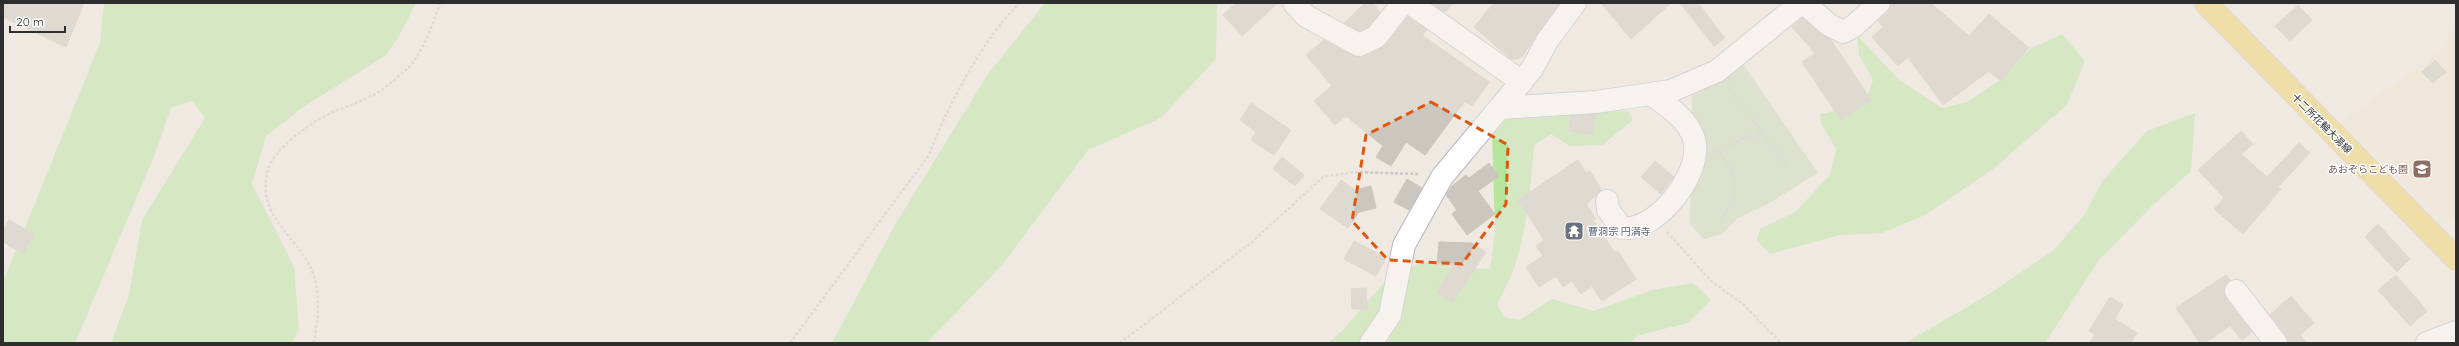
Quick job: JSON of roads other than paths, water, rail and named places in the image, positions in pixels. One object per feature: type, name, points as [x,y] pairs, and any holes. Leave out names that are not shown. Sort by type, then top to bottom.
[{"type":"main road","name":"十二所花輪大湯線","points":[[2206,3],[2456,259]]},
{"type":"street","points":[[1294,3],[1306,16],[1360,45],[1376,38],[1403,3]]},
{"type":"street","points":[[1410,3],[1522,82]]},
{"type":"street","points":[[1371,343],[1390,316],[1404,245],[1442,177],[1522,82],[1575,3]]},
{"type":"street","points":[[1500,108],[1596,102],[1671,91],[1717,71],[1801,3]]},
{"type":"street","points":[[1804,3],[1830,25],[1843,32],[1854,26],[1879,3]]},
{"type":"street","points":[[1607,201],[1608,210],[1622,228],[1632,230],[1654,218],[1677,194],[1686,181],[1696,153],[1695,143],[1688,125],[1650,94]]},
{"type":"street","points":[[2236,291],[2276,343]]},
{"type":"street","points":[[2427,343],[2456,332]]},
{"type":"place","name":"あおぞらこども園","points":[[2422,169]]},
{"type":"place","name":"曹洞宗 円満寺","points":[[1574,231]]}]
